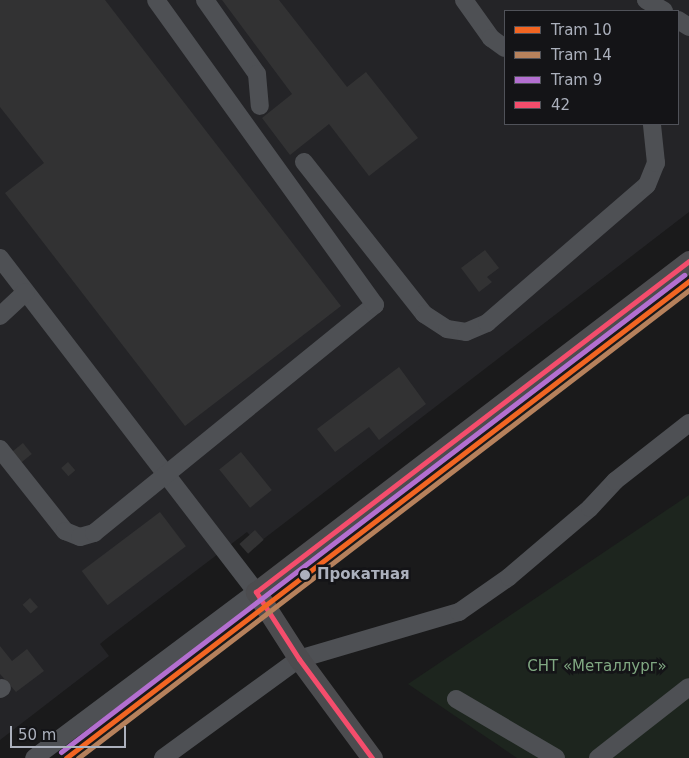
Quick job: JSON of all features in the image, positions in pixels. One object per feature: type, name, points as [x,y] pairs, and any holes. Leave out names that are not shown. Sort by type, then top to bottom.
[{"type":"main road","points":[[372,758],[299,659],[256,592],[689,261]]},
{"type":"street","points":[[0,449],[65,531],[80,537],[94,533],[375,305],[156,0]]},
{"type":"street","points":[[204,0],[257,74],[260,106]]},
{"type":"street","points":[[464,0],[491,38],[504,47]]},
{"type":"street","points":[[646,0],[662,10]]},
{"type":"street","points":[[304,162],[424,314],[447,329],[466,332],[487,323],[647,185],[656,163],[652,125]]},
{"type":"street","points":[[0,258],[256,592],[34,758]]},
{"type":"street","points":[[0,316],[26,292]]},
{"type":"street","points":[[163,758],[299,659],[459,612],[509,577],[590,508],[615,481],[689,422]]},
{"type":"street","points":[[598,758],[689,687]]},
{"type":"street","points":[[456,699],[556,758]]},
{"type":"shaded area","points":[[0,0],[689,0],[689,212],[257,544],[247,532],[106,639],[100,644],[109,656],[0,740]]},
{"type":"green space","name":"СНТ «Металлург»","points":[[689,495],[689,758],[517,758],[408,684]]},
{"type":"building","points":[[0,0],[105,0],[341,306],[185,426],[5,193],[44,163],[0,107]]},
{"type":"building","points":[[222,0],[279,0],[347,87],[366,72],[418,138],[369,176],[329,124],[290,155],[262,118],[292,94]]},
{"type":"building","points":[[485,250],[499,268],[487,277],[492,282],[479,292],[461,268]]},
{"type":"building","points":[[399,367],[426,404],[379,440],[369,427],[335,452],[317,429]]},
{"type":"building","points":[[23,443],[32,454],[19,464],[11,453]]},
{"type":"building","points":[[241,452],[272,490],[250,508],[219,470]]},
{"type":"building","points":[[68,462],[75,470],[68,476],[61,468]]},
{"type":"building","points":[[160,512],[186,546],[108,605],[82,571]]},
{"type":"building","points":[[255,530],[264,540],[248,554],[239,544]]},
{"type":"building","points":[[30,598],[38,607],[31,614],[23,605]]},
{"type":"building","points":[[0,646],[12,661],[27,649],[44,671],[16,692],[0,674]]},
{"type":"tram line","name":"9","points":[[61,752],[684,275]]},
{"type":"tram line","name":"10","points":[[66,758],[689,281]]},
{"type":"tram line","name":"14","points":[[78,758],[689,290]]},
{"type":"transit line","name":"42","points":[[372,758],[299,659],[256,592],[689,261]]},
{"type":"place","name":"Прокатная","points":[[305,575]]}]
